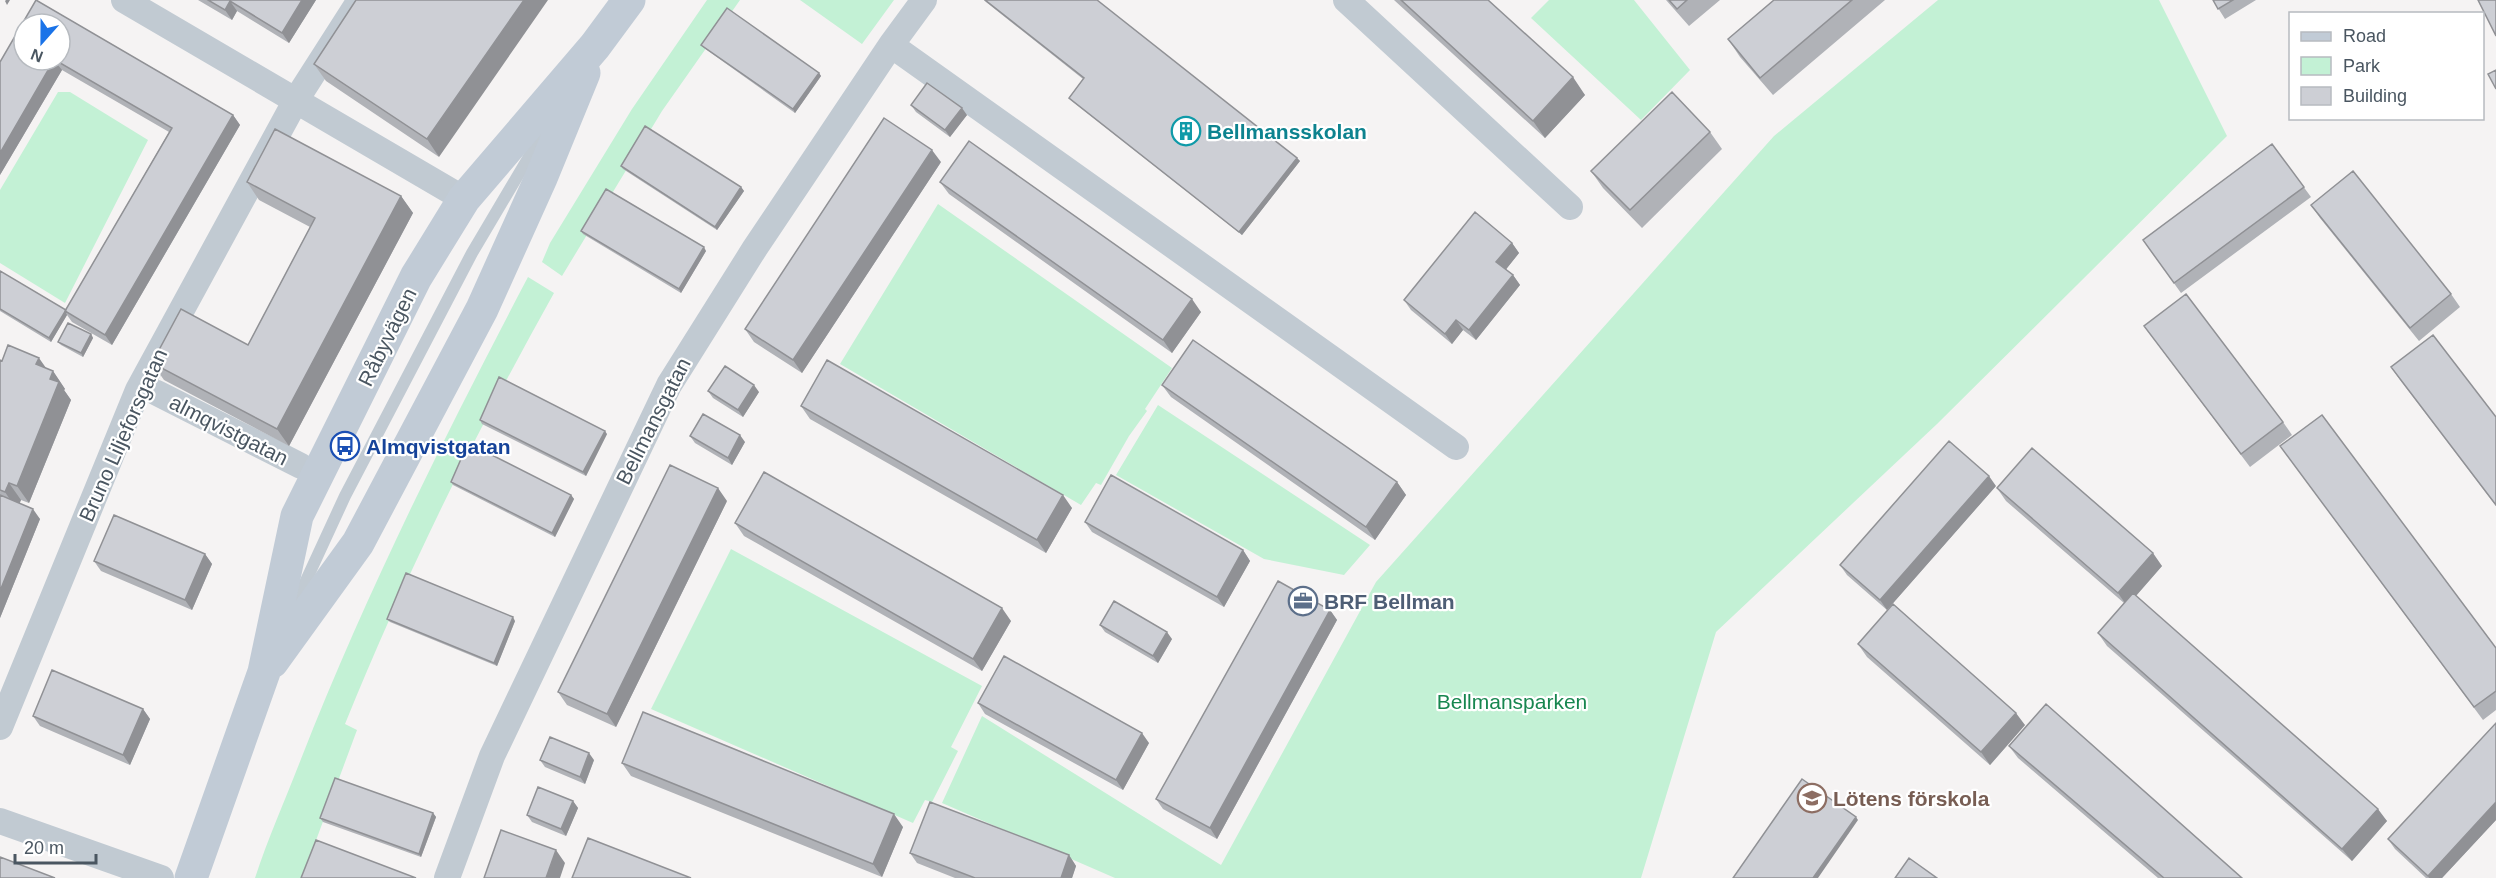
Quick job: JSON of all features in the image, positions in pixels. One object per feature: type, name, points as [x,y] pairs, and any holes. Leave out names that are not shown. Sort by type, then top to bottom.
[{"type":"main road","name":"Råbyvägen","points":[[191,878],[264,672],[297,516],[416,278],[464,199],[595,46],[629,0]]},
{"type":"main road","name":"Råbyvägen","points":[[264,672],[358,543],[476,320],[540,178],[595,46]]},
{"type":"street","points":[[124,0],[464,199]]},
{"type":"street","name":"Bruno Liljeforsgatan","points":[[0,727],[138,390],[296,100],[360,0]]},
{"type":"street","name":"Bellmansgatan","points":[[447,878],[492,756],[669,385],[755,248],[891,45],[924,0]]},
{"type":"street","points":[[1346,0],[1570,207]]},
{"type":"street","points":[[891,45],[1456,447]]},
{"type":"street","name":"almqvistgatan","points":[[157,393],[301,466]]},
{"type":"street","points":[[0,821],[161,878]]},
{"type":"green space","points":[[707,0],[740,0],[662,111],[562,276],[542,262],[550,243],[632,109]]},
{"type":"green space","points":[[800,0],[894,0],[862,44]]},
{"type":"green space","points":[[1549,0],[1634,0],[1690,70],[1641,120],[1531,18]]},
{"type":"green space","name":"Bellmansparken","points":[[1938,0],[2159,0],[2227,136],[1937,424],[1716,632],[1641,878],[1115,878],[942,803],[982,716],[1221,865],[1376,582],[1774,136]]},
{"type":"green space","points":[[58,92],[70,92],[148,140],[65,303],[0,263],[0,190]]},
{"type":"green space","points":[[938,204],[1172,368],[1145,409],[1147,411],[1129,436],[1101,485],[1096,483],[1081,505],[840,364]]},
{"type":"green space","points":[[528,277],[554,293],[469,451],[368,669],[345,724],[357,730],[302,878],[255,878],[271,833],[352,636],[437,455]]},
{"type":"green space","points":[[1158,405],[1370,545],[1344,575],[1264,559],[1116,475]]},
{"type":"green space","points":[[731,549],[982,686],[951,747],[958,751],[932,802],[925,800],[913,823],[651,709]]},
{"type":"building","points":[[36,0],[57,12],[29,12]]},
{"type":"building","points":[[208,0],[302,0],[282,33],[230,1],[225,10]]},
{"type":"building","points":[[356,0],[524,0],[427,139],[314,64]]},
{"type":"building","name":"Bellmansskolan","points":[[985,0],[1097,0],[1297,158],[1239,232],[1069,98],[1084,78]]},
{"type":"building","points":[[1401,0],[1488,0],[1573,77],[1533,121]]},
{"type":"building","points":[[1669,0],[1687,0],[1677,9]]},
{"type":"building","points":[[1774,0],[1852,0],[1760,78],[1728,39]]},
{"type":"building","points":[[2213,0],[2233,0],[2218,9]]},
{"type":"building","points":[[2478,0],[2496,0],[2496,36]]},
{"type":"building","points":[[727,8],[819,73],[793,109],[701,45]]},
{"type":"building","points":[[72,21],[233,115],[105,335],[65,311],[172,128],[72,70]]},
{"type":"building","points":[[12,41],[12,72],[47,72],[0,153],[0,62]]},
{"type":"building","points":[[2496,70],[2496,89],[2488,74]]},
{"type":"building","points":[[927,83],[962,108],[945,130],[911,105]]},
{"type":"building","points":[[1672,92],[1710,132],[1630,210],[1591,171]]},
{"type":"building","points":[[884,118],[932,150],[793,360],[745,329]]},
{"type":"building","points":[[645,126],[741,187],[715,227],[621,166]]},
{"type":"building","points":[[275,129],[401,196],[277,429],[152,363],[181,309],[248,345],[315,218],[247,182]]},
{"type":"building","points":[[969,141],[1192,299],[1163,340],[940,182]]},
{"type":"building","points":[[2272,144],[2304,187],[2174,283],[2143,240]]},
{"type":"building","points":[[2353,171],[2451,294],[2410,328],[2311,205]]},
{"type":"building","points":[[606,189],[704,247],[679,289],[581,231]]},
{"type":"building","points":[[1475,212],[1512,243],[1496,262],[1513,275],[1469,330],[1456,320],[1445,334],[1404,300]]},
{"type":"building","points":[[0,271],[66,310],[49,338],[0,309]]},
{"type":"building","points":[[2186,294],[2283,422],[2241,454],[2144,326]]},
{"type":"building","points":[[68,323],[91,334],[81,353],[58,342]]},
{"type":"building","points":[[2433,335],[2496,417],[2496,505],[2391,367]]},
{"type":"building","points":[[1193,340],[1397,482],[1366,527],[1162,385]]},
{"type":"building","points":[[8,345],[39,358],[36,364],[53,371],[50,379],[59,382],[17,486],[9,483],[5,492],[0,490],[0,360],[2,361]]},
{"type":"building","points":[[827,360],[1063,495],[1037,540],[801,406]]},
{"type":"building","points":[[725,366],[754,385],[738,410],[708,391]]},
{"type":"building","points":[[499,377],[605,431],[583,472],[480,420]]},
{"type":"building","points":[[703,414],[740,435],[728,458],[690,436]]},
{"type":"building","points":[[2322,415],[2496,648],[2496,691],[2474,707],[2280,446]]},
{"type":"building","points":[[1949,441],[1989,476],[1880,600],[1840,565]]},
{"type":"building","points":[[468,443],[571,495],[552,533],[451,482]]},
{"type":"building","points":[[2032,448],[2153,553],[2118,593],[1997,488]]},
{"type":"building","points":[[670,465],[718,488],[607,714],[558,692]]},
{"type":"building","points":[[764,472],[1002,608],[973,659],[735,523]]},
{"type":"building","points":[[1111,475],[1243,550],[1217,597],[1085,522]]},
{"type":"building","points":[[0,495],[33,509],[0,591]]},
{"type":"building","points":[[114,515],[205,554],[185,600],[94,561]]},
{"type":"building","points":[[406,573],[513,617],[494,663],[387,619]]},
{"type":"building","points":[[1278,581],[1330,610],[1210,828],[1156,799]]},
{"type":"building","points":[[2133,593],[2378,809],[2342,849],[2098,633]]},
{"type":"building","points":[[1114,601],[1167,632],[1153,656],[1100,625]]},
{"type":"building","points":[[1893,604],[2016,713],[1981,752],[1858,644]]},
{"type":"building","points":[[1004,656],[1142,733],[1116,780],[978,703]]},
{"type":"building","points":[[52,670],[143,709],[123,755],[33,716]]},
{"type":"building","points":[[2046,704],[2242,878],[2164,878],[2009,746]]},
{"type":"building","points":[[643,712],[894,814],[873,864],[622,763]]},
{"type":"building","points":[[2496,723],[2496,802],[2428,876],[2388,839]]},
{"type":"building","points":[[550,737],[589,753],[580,777],[540,760]]},
{"type":"building","points":[[335,778],[433,813],[419,854],[320,818]]},
{"type":"building","points":[[1802,779],[1856,817],[1813,878],[1733,878]]},
{"type":"building","points":[[538,787],[573,801],[561,829],[527,815]]},
{"type":"building","points":[[930,802],[1069,855],[1061,878],[975,878],[910,853]]},
{"type":"building","points":[[501,830],[556,850],[546,878],[484,878]]},
{"type":"building","points":[[588,838],[691,878],[572,878]]},
{"type":"building","points":[[316,840],[416,878],[301,878]]},
{"type":"building","points":[[0,857],[55,878],[0,878]]},
{"type":"building","points":[[1909,858],[1937,878],[1895,878]]},
{"type":"place","name":"Bellmansskolan","points":[[1186,131]]},
{"type":"place","name":"Almqvistgatan","points":[[345,446]]},
{"type":"place","name":"BRF Bellman","points":[[1303,601]]},
{"type":"place","name":"Lötens förskola","points":[[1812,798]]}]
